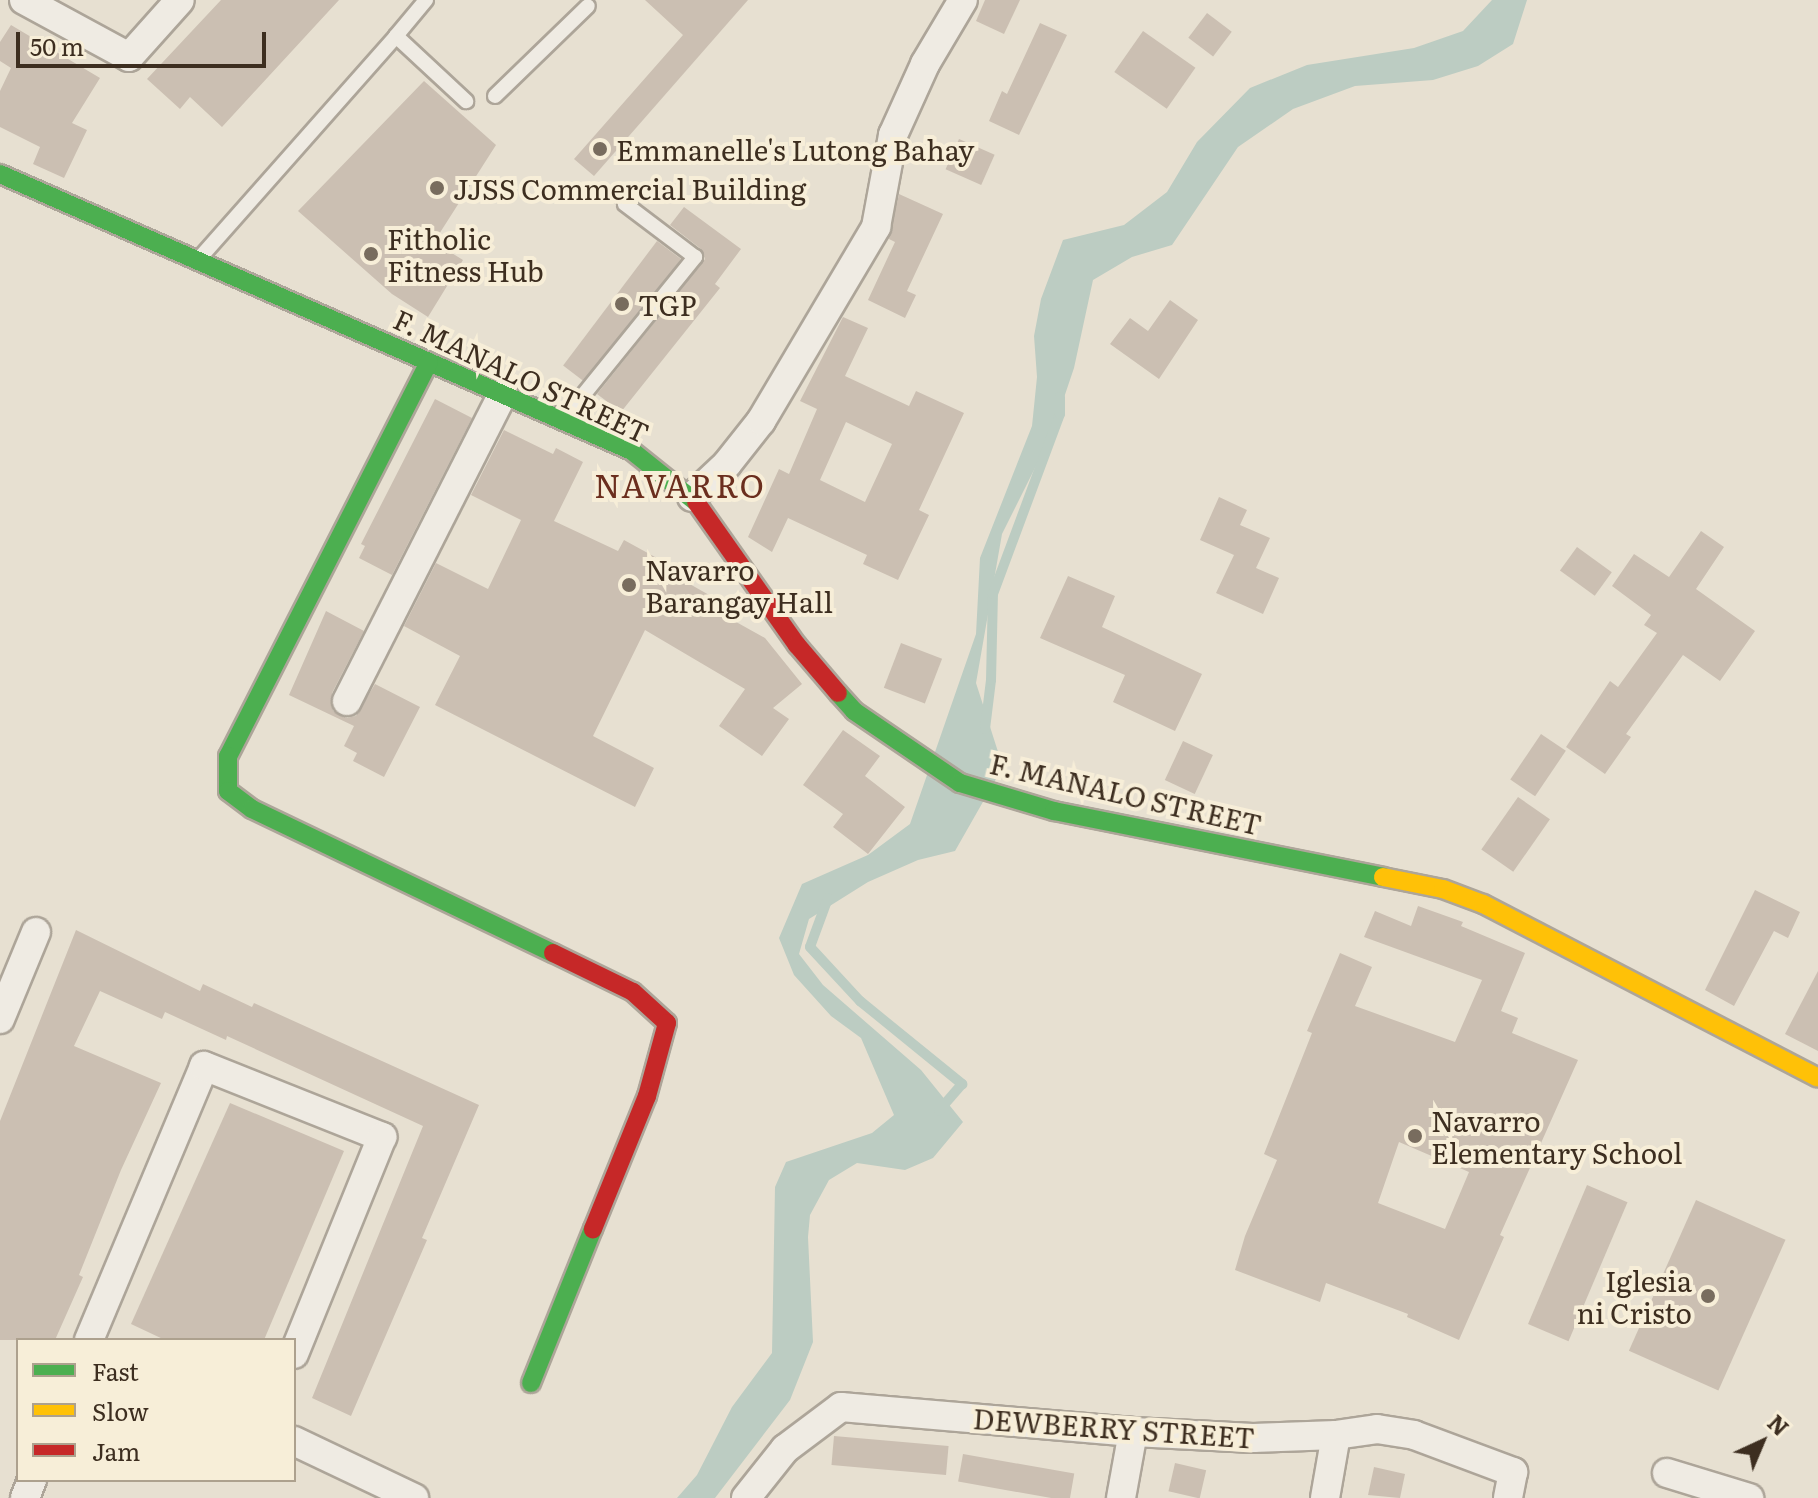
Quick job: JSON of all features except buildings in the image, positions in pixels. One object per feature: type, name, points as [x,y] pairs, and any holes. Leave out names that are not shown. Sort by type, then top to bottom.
[{"type":"street","points":[[24,0],[129,57],[180,0]]},
{"type":"street","points":[[692,497],[727,464],[761,421],[876,227],[893,135],[925,64],[963,0]]},
{"type":"street","name":"F. MANALO STREET","points":[[0,174],[632,451],[692,497],[797,645],[854,711],[960,783],[1054,811],[1443,889],[1483,904],[1818,1078]]},
{"type":"street","points":[[429,362],[228,756],[228,791],[252,809],[633,992],[667,1023],[647,1096],[531,1383]]},
{"type":"street","points":[[347,701],[503,394]]},
{"type":"street","points":[[0,1019],[36,932]]},
{"type":"street","points":[[90,1338],[204,1066],[382,1137],[296,1349]]},
{"type":"street","name":"DEWBERRY STREET","points":[[746,1498],[785,1449],[841,1407],[1133,1432],[1253,1438],[1336,1435],[1377,1429],[1414,1435],[1510,1485]]},
{"type":"street","points":[[1121,1498],[1133,1432]]},
{"type":"street","points":[[1325,1498],[1336,1435]]},
{"type":"street","points":[[296,1442],[414,1498]]},
{"type":"street","points":[[1667,1473],[1749,1498]]},
{"type":"lane","points":[[197,260],[426,0]]},
{"type":"lane","points":[[495,96],[588,6]]},
{"type":"lane","points":[[396,36],[466,101]]},
{"type":"lane","points":[[562,421],[695,257],[625,204]]},
{"type":"shaded area","points":[[1492,0],[1527,0],[1513,44],[1478,66],[1433,80],[1355,86],[1293,109],[1238,147],[1172,245],[1132,257],[1093,280],[1074,368],[1051,436],[1002,534],[976,683],[1000,758],[996,779],[955,851],[918,860],[868,882],[809,919],[799,954],[823,985],[921,1070],[963,1122],[933,1158],[905,1170],[857,1163],[829,1180],[810,1215],[808,1237],[813,1342],[790,1400],[715,1498],[677,1498],[697,1475],[732,1407],[772,1353],[775,1187],[786,1162],[872,1133],[894,1115],[861,1038],[831,1016],[794,975],[779,938],[802,884],[868,855],[910,824],[976,634],[980,558],[1032,426],[1037,377],[1034,336],[1041,299],[1063,240],[1124,225],[1167,192],[1197,142],[1250,88],[1307,65],[1414,48],[1463,31]]},
{"type":"waterway","points":[[985,729],[991,680],[993,594],[1060,414],[1060,397]]},
{"type":"waterway","points":[[828,898],[810,947],[860,1001],[962,1084],[939,1110]]},
{"type":"traffic: fast","points":[[0,174],[632,451],[696,502]]},
{"type":"traffic: fast","points":[[429,362],[228,756],[228,791],[252,809],[553,953]]},
{"type":"traffic: fast","points":[[838,693],[854,711],[960,783],[1054,811],[1383,877]]},
{"type":"traffic: fast","points":[[531,1383],[593,1229]]},
{"type":"traffic: slow","points":[[1383,877],[1443,889],[1483,904],[1818,1078]]},
{"type":"traffic: jam","points":[[696,502],[797,645],[838,693]]},
{"type":"traffic: jam","points":[[553,953],[633,992],[667,1023],[647,1096],[593,1229]]},
{"type":"place","name":"Emmanelle's Lutong Bahay","points":[[600,149]]},
{"type":"place","name":"JJSS Commercial Building","points":[[437,188]]},
{"type":"place","name":"Fitholic Fitness Hub","points":[[371,254]]},
{"type":"place","name":"TGP","points":[[622,304]]},
{"type":"place","name":"Navarro Barangay Hall","points":[[629,585]]},
{"type":"place","name":"Navarro Elementary School","points":[[1415,1136]]},
{"type":"place","name":"Iglesia ni Cristo","points":[[1708,1296]]},
{"type":"district","name":"NAVARRO","points":[[680,484]]}]
